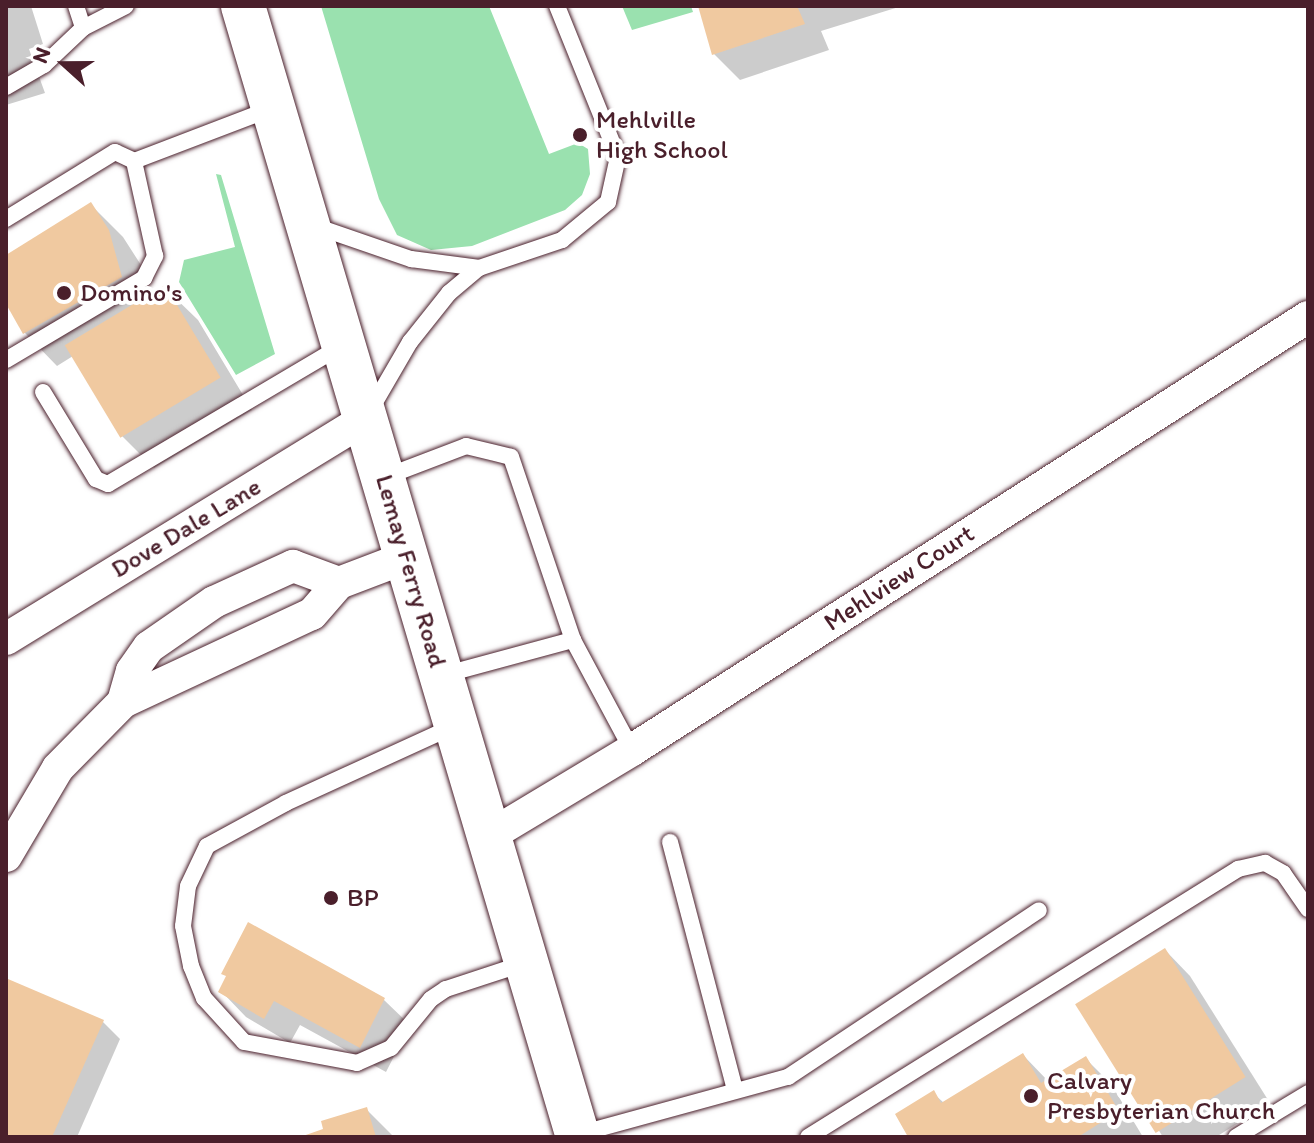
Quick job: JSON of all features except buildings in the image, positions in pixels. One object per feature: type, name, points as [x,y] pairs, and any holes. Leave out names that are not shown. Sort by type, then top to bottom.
[{"type":"main road","name":"Lemay Ferry Road","points":[[243,6],[578,1136]]},
{"type":"street","name":"Mehlview Court","points":[[489,836],[632,750],[1308,317]]},
{"type":"street","name":"Dove Dale Lane","points":[[6,639],[367,418]]},
{"type":"street","points":[[6,856],[58,768],[123,702],[312,614],[339,583],[407,557]]},
{"type":"street","points":[[123,702],[132,671],[149,647],[214,602],[293,566],[339,583]]},
{"type":"lane","points":[[76,6],[83,28]]},
{"type":"lane","points":[[6,87],[44,65],[83,28],[126,6]]},
{"type":"lane","points":[[367,418],[410,342],[449,293],[479,268],[562,240],[608,202],[618,157],[557,6]]},
{"type":"lane","points":[[6,219],[115,152],[134,161],[274,108]]},
{"type":"lane","points":[[6,360],[144,278],[155,256],[134,161]]},
{"type":"lane","points":[[307,222],[362,247],[479,268]]},
{"type":"lane","points":[[43,392],[96,479],[108,484],[345,344]]},
{"type":"lane","points":[[384,478],[466,446],[511,457],[573,640],[632,750]]},
{"type":"lane","points":[[441,675],[573,640]]},
{"type":"lane","points":[[456,726],[286,803],[207,846],[186,899],[183,926],[191,966],[204,998],[244,1042],[357,1063],[391,1048],[431,999],[446,989],[527,963]]},
{"type":"lane","points":[[670,842],[735,1090]]},
{"type":"lane","points":[[808,1137],[1238,869],[1265,863],[1283,873],[1308,909]]},
{"type":"lane","points":[[578,1136],[788,1077],[1039,910]]},
{"type":"lane","points":[[1236,1137],[1308,1093]]},
{"type":"green space","points":[[321,6],[489,6],[549,154],[578,143],[588,149],[590,174],[582,195],[565,210],[472,246],[431,250],[397,235],[379,199]]},
{"type":"green space","points":[[622,6],[691,6],[693,12],[632,30]]},
{"type":"green space","points":[[216,174],[221,175],[275,354],[236,375],[179,282],[184,260],[235,247]]},
{"type":"place","name":"Mehlville High School","points":[[580,135]]},
{"type":"place","name":"Domino's","points":[[64,293]]},
{"type":"place","name":"BP","points":[[331,898]]},
{"type":"place","name":"Calvary Presbyterian Church","points":[[1031,1096]]}]
